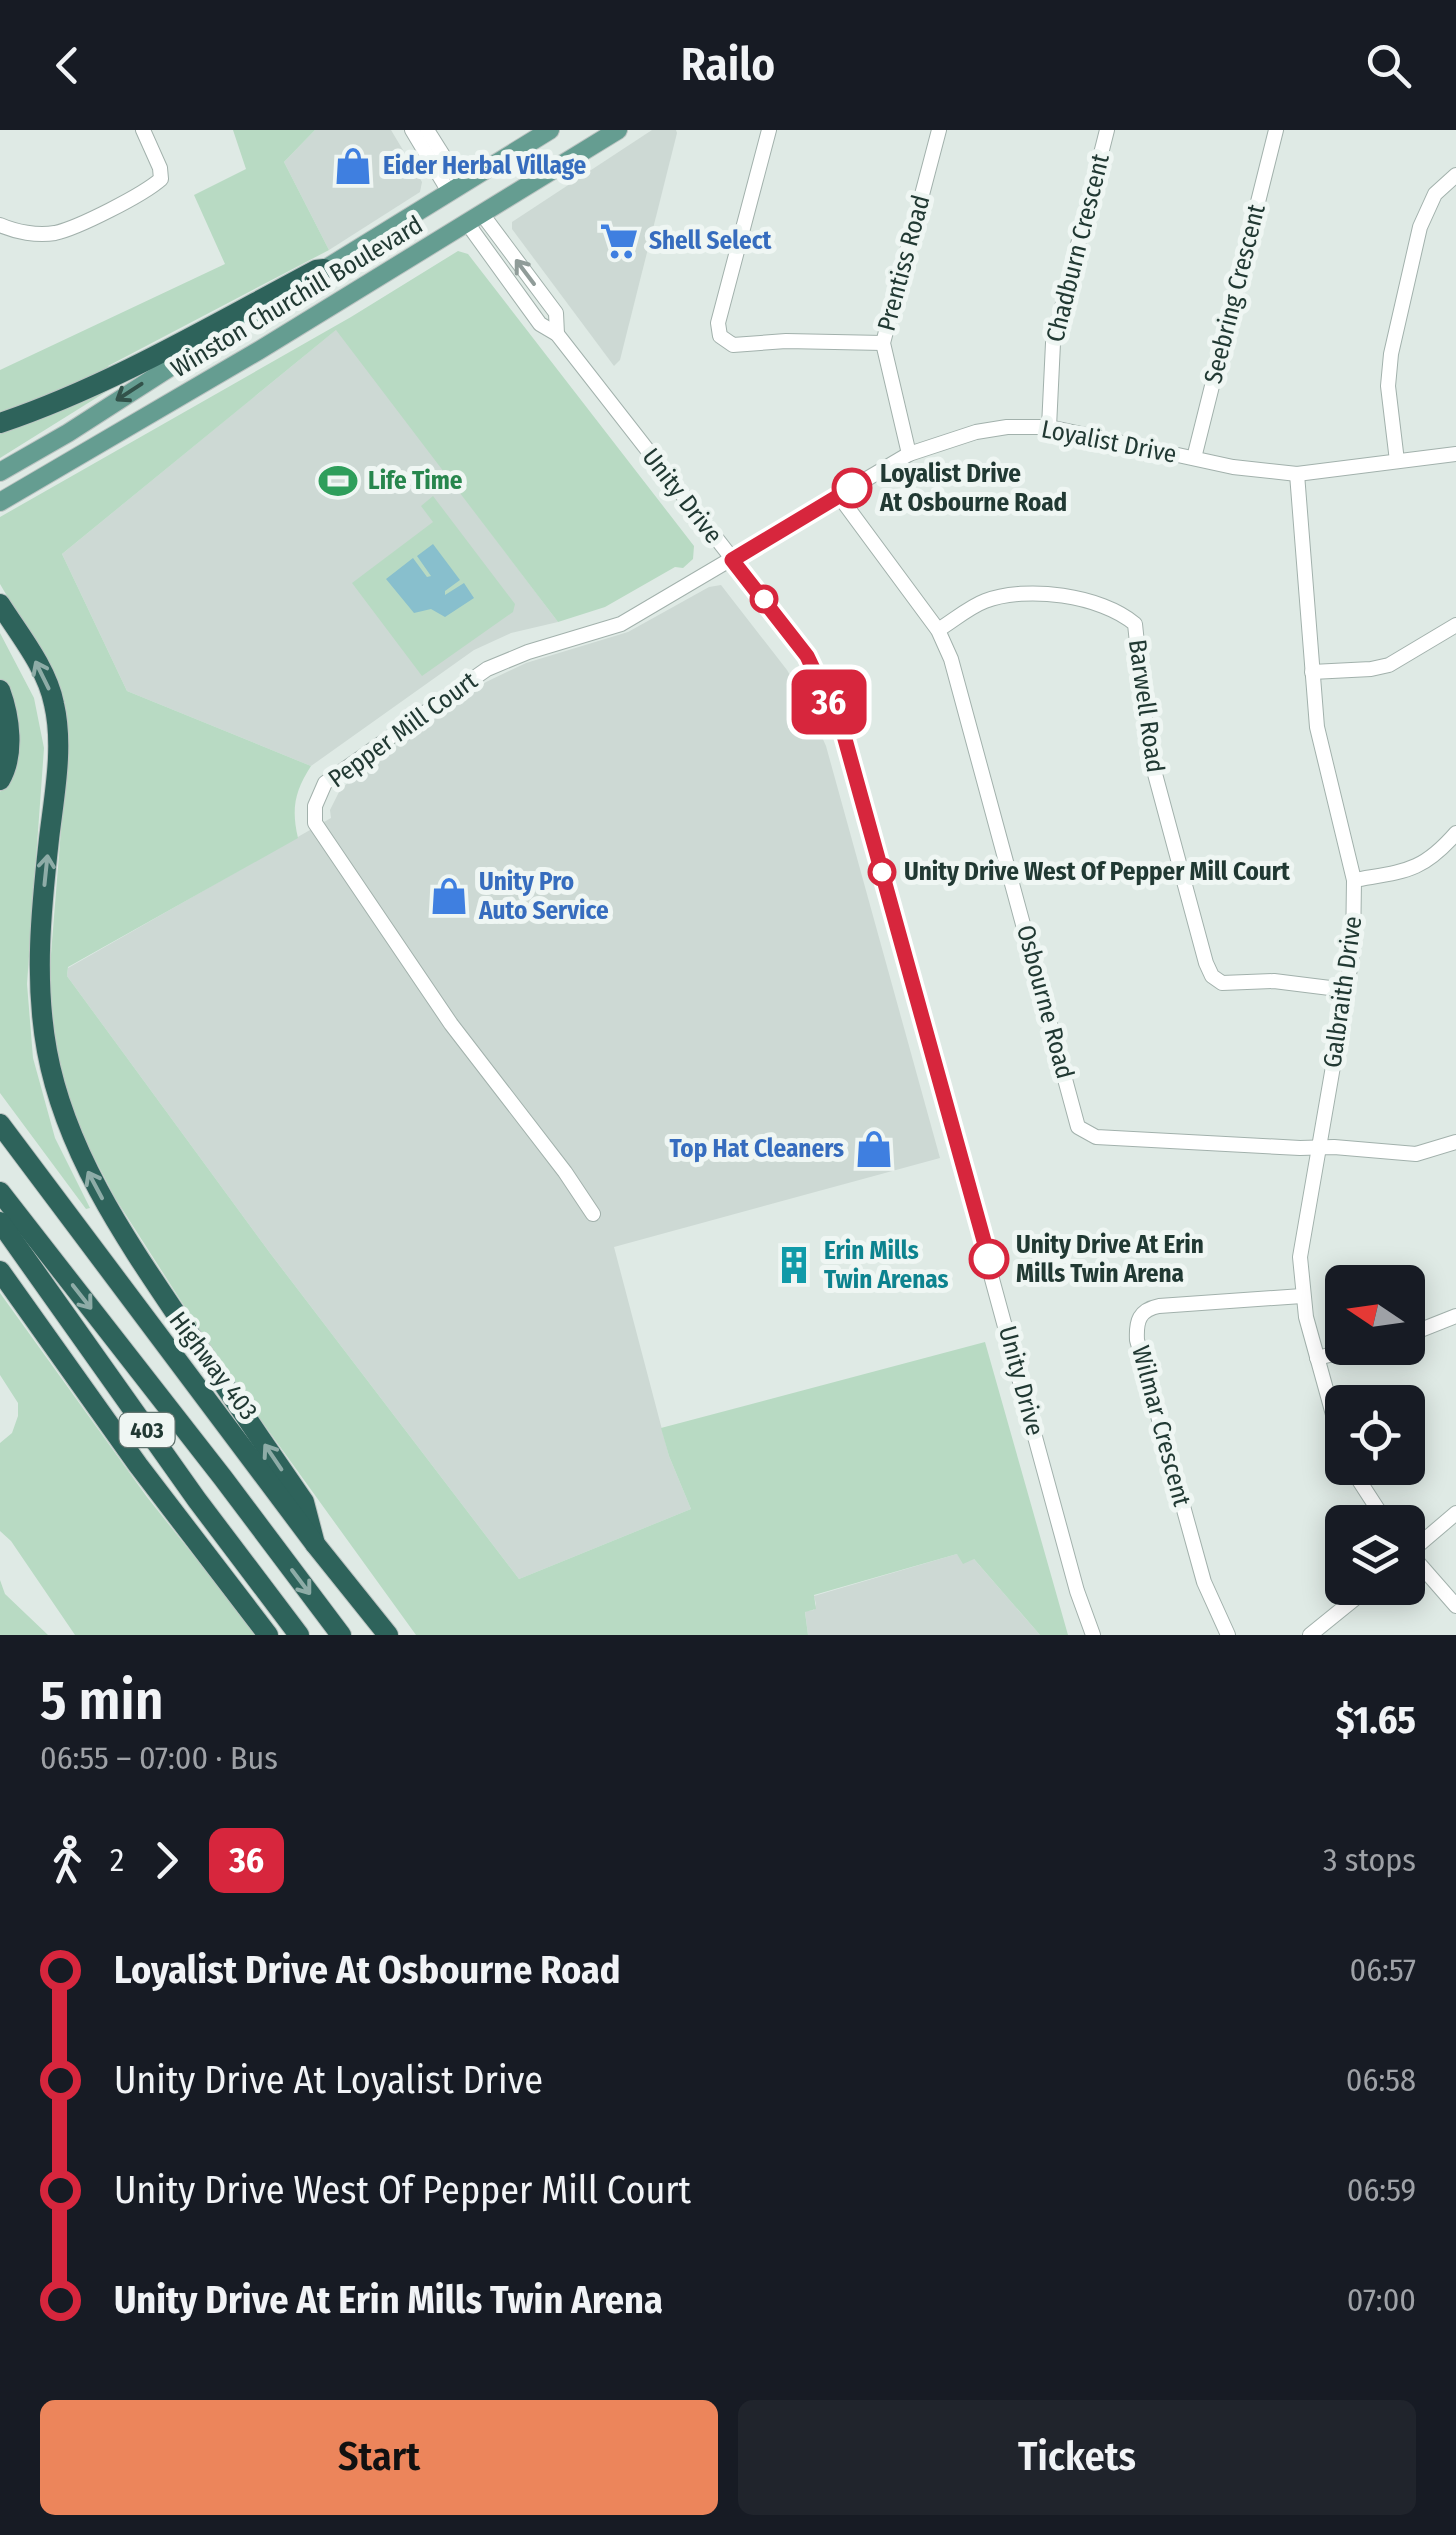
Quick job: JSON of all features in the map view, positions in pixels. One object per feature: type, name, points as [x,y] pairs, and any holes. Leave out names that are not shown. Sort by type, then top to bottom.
[{"type":"highway","points":[[0,423],[34,412],[114,375],[324,269]]},
{"type":"highway","points":[[0,604],[38,666],[54,704],[58,755],[40,921],[39,987],[47,1052],[64,1116],[92,1183],[304,1502],[315,1544]]},
{"type":"highway","points":[[0,690],[10,738],[0,780]]},
{"type":"highway","name":"Highway 403","points":[[0,1124],[315,1544],[388,1635]]},
{"type":"highway","points":[[0,1192],[224,1478],[341,1635]]},
{"type":"highway","name":"403","points":[[0,1222],[298,1635]]},
{"type":"highway","points":[[0,1271],[138,1465],[268,1635]]},
{"type":"main road","name":"Winston Churchill Boulevard","points":[[0,472],[68,434],[550,130]]},
{"type":"main road","name":"Winston Churchill Boulevard","points":[[0,502],[618,130]]},
{"type":"main road","points":[[455,188],[474,218]]},
{"type":"street","points":[[0,225],[12,230],[57,232],[148,190],[161,179],[143,130]]},
{"type":"street","points":[[412,130],[455,188]]},
{"type":"street","points":[[427,130],[455,188]]},
{"type":"street","points":[[769,130],[718,324],[720,336],[733,345],[786,341],[883,343]]},
{"type":"street","name":"Prentiss Road","points":[[909,454],[883,343],[939,130]]},
{"type":"street","name":"Chadburn Crescent","points":[[1050,427],[1054,343],[1107,130]]},
{"type":"street","name":"Seebring Crescent","points":[[1194,458],[1276,130]]},
{"type":"street","points":[[1397,462],[1388,386],[1391,354],[1420,226],[1435,194],[1456,174]]},
{"type":"street","name":"Unity Drive","points":[[474,218],[540,324],[557,334],[807,656],[843,732],[1092,1635]]},
{"type":"street","name":"Loyalist Drive","points":[[732,560],[909,454],[976,432],[1007,427],[1050,427],[1234,467],[1298,474],[1456,454]]},
{"type":"street","name":"Galbraith Drive","points":[[1298,474],[1317,728],[1354,880],[1355,933],[1302,1238],[1302,1296],[1325,1385]]},
{"type":"street","name":"Osbourne Road","points":[[839,496],[938,630],[957,675],[1078,1127],[1096,1138],[1416,1154],[1456,1142]]},
{"type":"street","name":"Pepper Mill Court","points":[[593,1214],[411,967],[315,823],[315,806],[324,783],[487,669],[528,652],[622,624],[732,560]]},
{"type":"street","name":"Barwell Road","points":[[938,630],[984,601],[1045,592],[1107,608],[1135,624],[1148,748],[1212,976],[1222,982],[1274,981],[1346,990]]},
{"type":"street","points":[[1312,672],[1371,670],[1389,665],[1456,626]]},
{"type":"street","points":[[1354,880],[1410,870],[1426,863],[1456,833]]},
{"type":"street","name":"Wilmar Crescent","points":[[1228,1635],[1204,1582],[1136,1327],[1148,1308],[1158,1306],[1302,1296]]},
{"type":"street","points":[[1425,1328],[1456,1316]]},
{"type":"street","points":[[1318,1358],[1325,1356]]},
{"type":"street","points":[[1425,1539],[1456,1514]]},
{"type":"street","points":[[1425,1572],[1456,1606]]},
{"type":"street","points":[[1310,1635],[1347,1605]]},
{"type":"shaded area","points":[[315,130],[391,130],[422,182],[420,192],[329,250],[284,162]]},
{"type":"shaded area","points":[[652,130],[677,133],[620,360],[614,366],[512,229],[512,222]]},
{"type":"shaded area","points":[[337,329],[558,622],[511,633],[474,650],[311,766],[127,691],[62,554]]},
{"type":"shaded area","points":[[721,585],[787,670],[826,746],[940,1158],[614,1247],[669,1456],[691,1509],[519,1579],[270,1253],[67,976],[68,968],[331,818],[330,810],[339,792],[354,776],[486,682],[526,663],[628,632],[709,587]]},
{"type":"shaded area","points":[[957,1554],[973,1558],[1040,1635],[808,1635],[805,1611],[814,1610],[814,1596]]},
{"type":"green space","points":[[233,130],[315,130],[284,162],[329,250],[108,366],[110,371],[0,416],[0,370],[225,264],[194,195],[246,169]]},
{"type":"green space","points":[[458,251],[468,254],[694,546],[693,559],[683,568],[675,567],[605,607],[558,622],[336,330],[62,554],[127,691],[311,766],[296,800],[298,838],[68,967],[67,976],[270,1253],[519,1579],[691,1509],[661,1428],[985,1342],[1068,1635],[1040,1635],[974,1559],[963,1564],[957,1554],[814,1595],[816,1609],[805,1612],[808,1635],[416,1635],[231,1379],[115,1198],[84,1138],[67,1093],[56,1046],[49,979],[68,743],[47,664],[0,584],[0,517],[351,317]]},
{"type":"green space","points":[[117,385],[0,458],[0,431]]},
{"type":"green space","points":[[433,496],[515,604],[513,612],[422,676],[352,583],[433,522],[421,506]]},
{"type":"green space","points":[[0,633],[34,698],[44,748],[27,984],[33,1058],[55,1138],[90,1208],[86,1209],[0,1093],[0,792],[6,781],[9,700],[0,680]]},
{"type":"green space","points":[[0,1293],[147,1497],[257,1635],[75,1635],[11,1541],[0,1531],[0,1443],[12,1433],[18,1403],[0,1375]]},
{"type":"green space","points":[[0,1580],[5,1594],[48,1635],[0,1635]]},
{"type":"water","points":[[433,544],[460,580],[445,595],[464,583],[474,598],[445,617],[431,609],[414,613],[386,579],[413,558],[427,577],[431,576],[417,556]]},
{"type":"bus line","name":"36","points":[[852,488],[732,560],[807,656],[843,732],[989,1259]]},
{"type":"place","name":"Eider Herbal Village","points":[[353,166]]},
{"type":"place","name":"Shell Select","points":[[619,241]]},
{"type":"place","name":"Life Time","points":[[338,481]]},
{"type":"place","name":"Loyalist Drive At Osbourne Road","points":[[852,488]]},
{"type":"place","name":"Unity Drive West Of Pepper Mill Court","points":[[882,872]]},
{"type":"place","name":"Unity Pro Auto Service","points":[[449,896]]},
{"type":"place","name":"Top Hat Cleaners","points":[[874,1149]]},
{"type":"place","name":"Unity Drive At Erin Mills Twin Arena","points":[[989,1259]]},
{"type":"place","name":"Erin Mills Twin Arenas","points":[[794,1265]]}]
